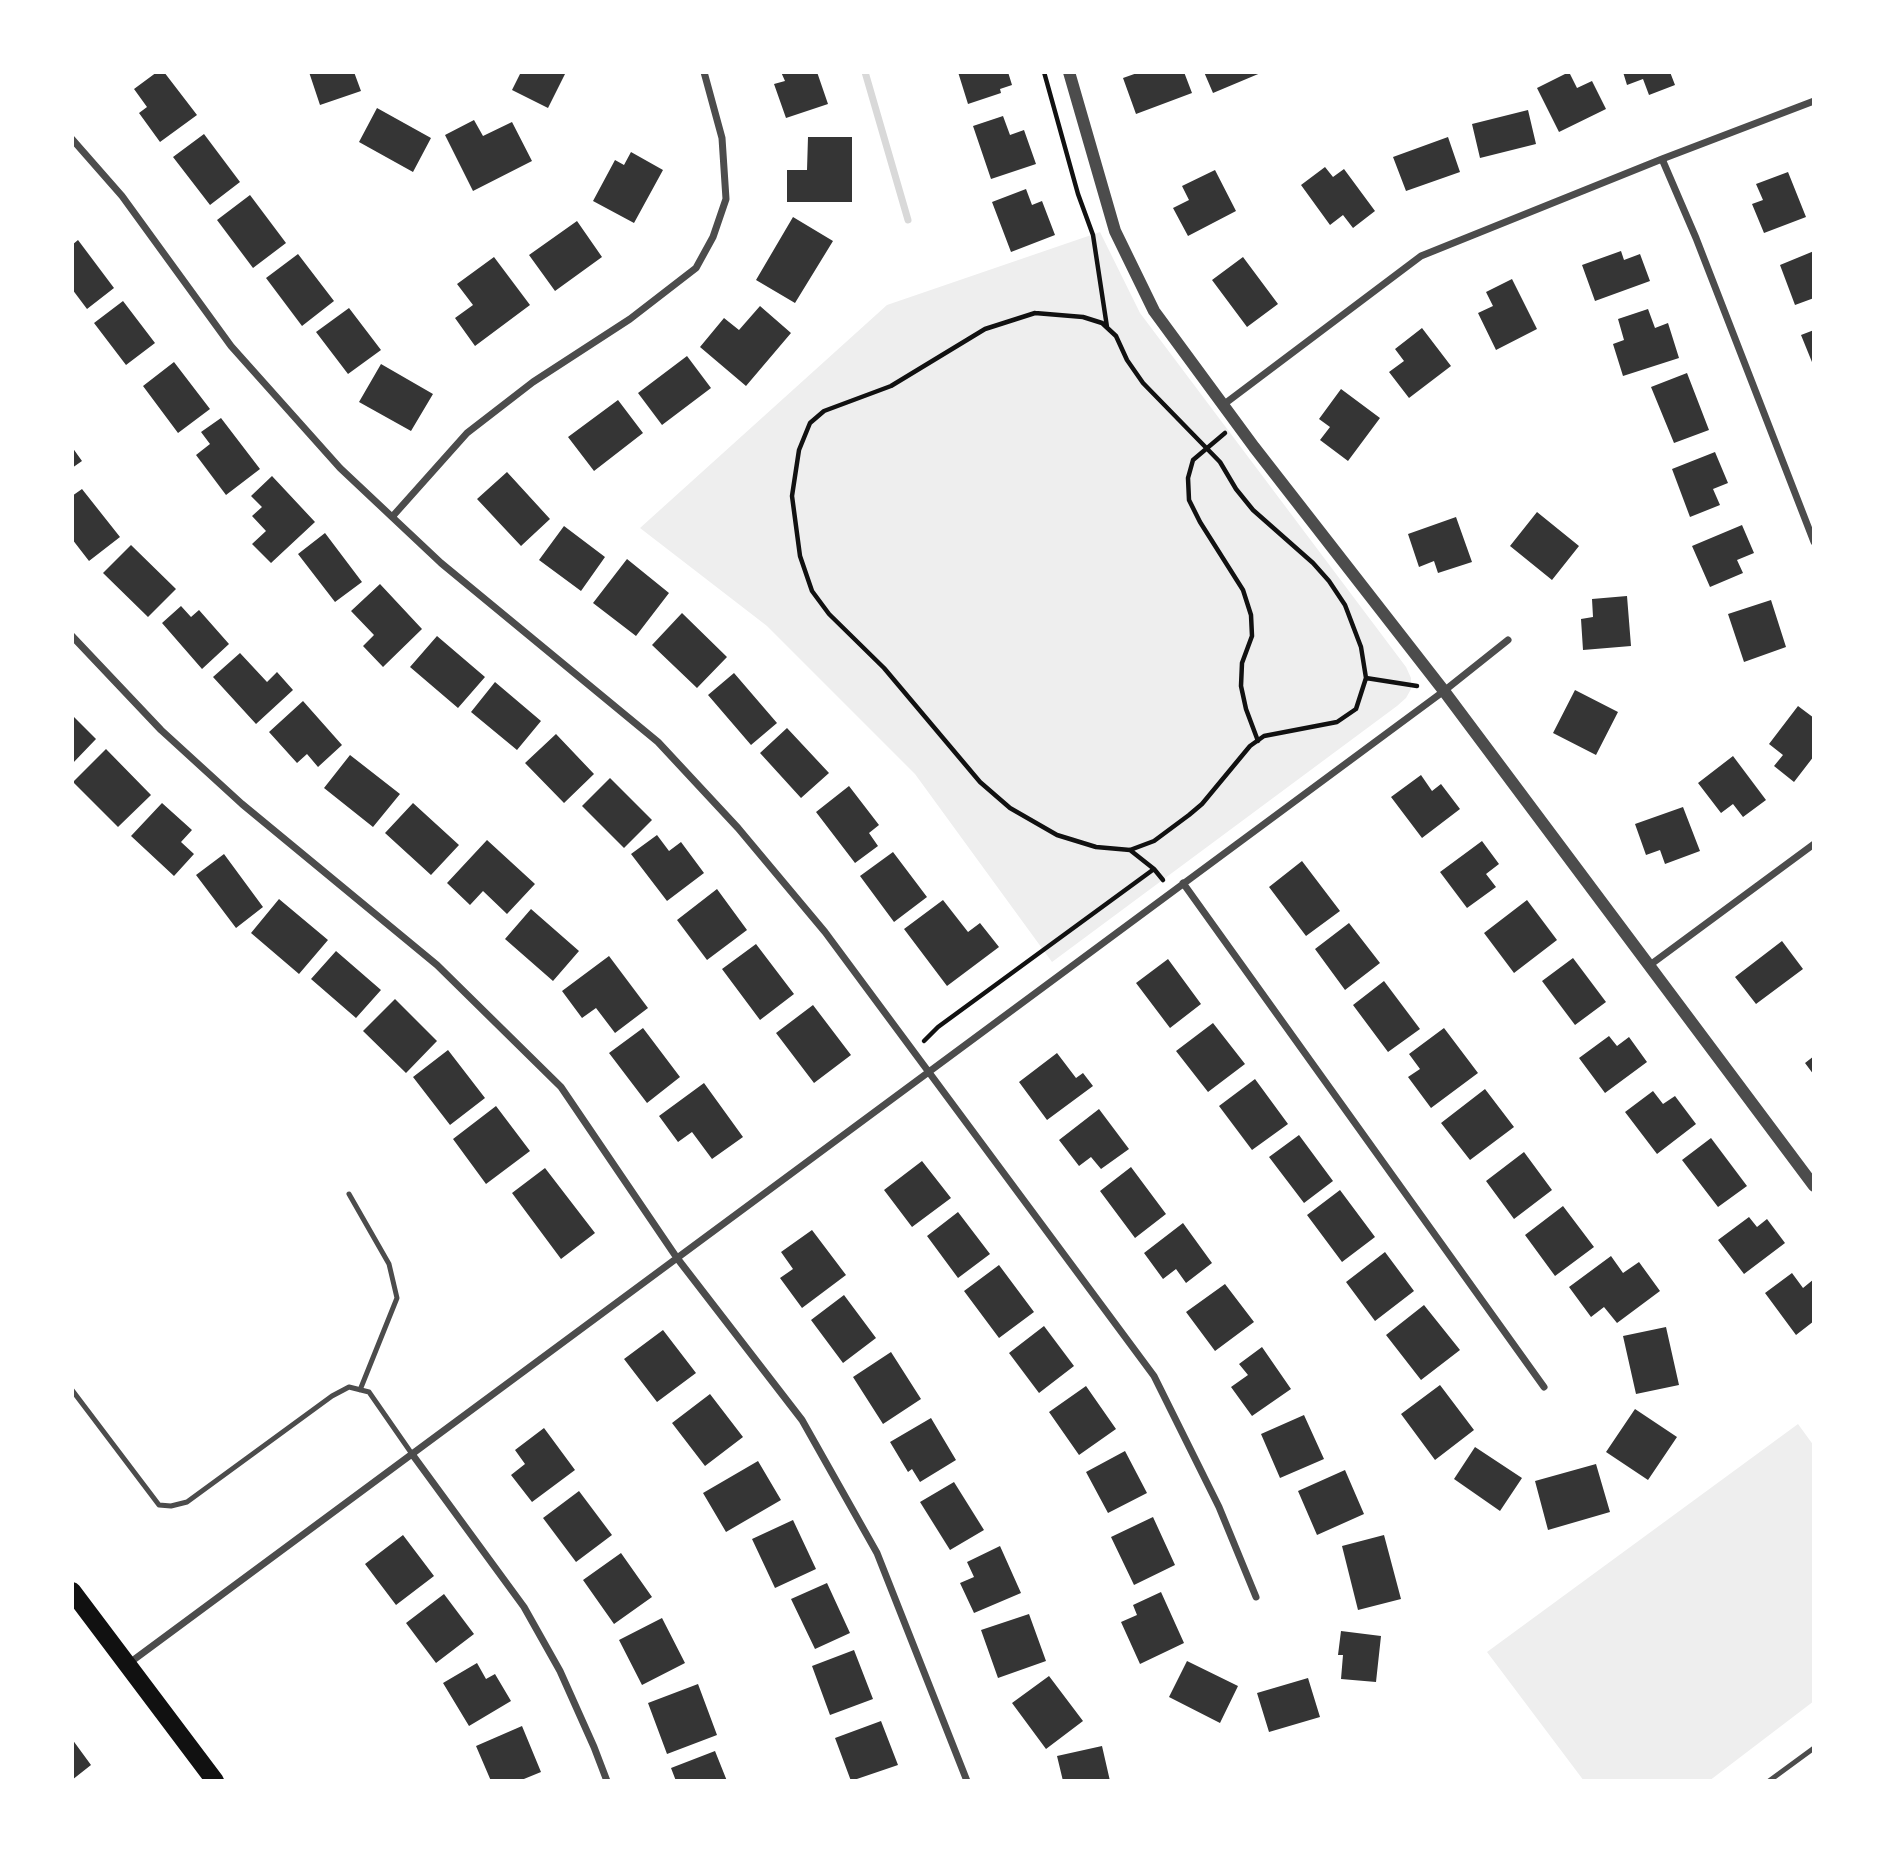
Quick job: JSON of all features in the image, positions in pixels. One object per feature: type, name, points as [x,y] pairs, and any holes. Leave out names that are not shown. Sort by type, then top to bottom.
[{"type":"main road","points":[[72,1591],[215,1781]]},
{"type":"street","points":[[392,517],[467,433],[533,382],[630,319],[696,268],[713,237],[726,199],[722,138],[704,72]]},
{"type":"street","points":[[1069,72],[1115,231],[1154,311],[1237,425],[1444,691],[1814,1186]]},
{"type":"street","points":[[1223,405],[1421,256],[1814,101]]},
{"type":"street","points":[[72,139],[122,196],[230,346],[340,468],[441,563],[658,742],[737,828],[825,932],[1154,1376],[1219,1507],[1256,1597]]},
{"type":"street","points":[[1662,159],[1696,238],[1814,542]]},
{"type":"street","points":[[72,636],[191,758],[242,804],[437,965],[561,1087],[677,1258],[802,1420],[877,1553],[967,1781]]},
{"type":"street","points":[[128,1665],[1444,691],[1508,640]]},
{"type":"street","points":[[1650,965],[1814,844]]},
{"type":"street","points":[[1183,883],[1544,1387]]},
{"type":"street","points":[[412,1454],[524,1607],[560,1671],[607,1781]]},
{"type":"lane","points":[[349,1194],[389,1264],[397,1298],[360,1390]]},
{"type":"lane","points":[[72,1390],[159,1506],[187,1502],[332,1396],[349,1387],[369,1392],[412,1454]]},
{"type":"lane","points":[[1769,1781],[1814,1748]]},
{"type":"path","points":[[1044,72],[1078,194],[1093,235],[1107,328]]},
{"type":"path","points":[[1035,313],[1083,317],[1102,323],[1107,328],[1116,336],[1127,360],[1143,383],[1220,462],[1236,489],[1253,510],[1313,563],[1329,581],[1349,616],[1361,647],[1366,678],[1356,709],[1337,722],[1264,736],[1250,746],[1202,804],[1154,841],[1130,850],[1096,847],[1057,835],[1010,808],[980,782],[884,668],[829,614],[813,591],[800,556],[792,496],[799,450],[810,423],[824,411],[891,386],[985,329],[1006,321],[1035,313]]},
{"type":"path","points":[[1237,425],[1193,460],[1188,478],[1189,500],[1243,590],[1251,615],[1252,636],[1242,663],[1241,686],[1258,741]]},
{"type":"path","points":[[1366,678],[1444,691]]},
{"type":"path","points":[[1130,850],[1154,869],[1172,892]]},
{"type":"path","points":[[914,1051],[938,1027],[1154,869]]},
{"type":"shaded area","points":[[1100,232],[1140,313],[1406,667],[1411,678],[1411,689],[1397,706],[1052,962],[915,774],[767,626],[640,528],[887,305]]},
{"type":"shaded area","points":[[1798,1424],[1814,1446],[1814,1701],[1709,1781],[1584,1781],[1487,1652]]},
{"type":"building","points":[[157,72],[164,72],[197,115],[160,142],[139,113],[147,107],[134,89]]},
{"type":"building","points":[[309,72],[354,72],[361,91],[320,105]]},
{"type":"building","points":[[521,72],[566,72],[548,108],[512,90]]},
{"type":"building","points":[[781,72],[817,72],[828,104],[786,118],[774,84],[785,81]]},
{"type":"building","points":[[958,72],[1008,72],[1012,85],[1000,89],[1001,93],[968,104]]},
{"type":"building","points":[[1140,72],[1184,72],[1192,93],[1136,114],[1123,78]]},
{"type":"building","points":[[1204,72],[1263,72],[1213,93]]},
{"type":"building","points":[[1569,72],[1577,88],[1592,81],[1606,109],[1559,132],[1537,88]]},
{"type":"building","points":[[1623,72],[1670,72],[1675,85],[1649,95],[1643,79],[1627,85]]},
{"type":"building","points":[[377,108],[431,138],[413,172],[359,142]]},
{"type":"building","points":[[1528,110],[1536,144],[1480,158],[1472,124]]},
{"type":"building","points":[[1003,116],[1010,135],[1024,130],[1036,164],[991,179],[973,126]]},
{"type":"building","points":[[474,120],[483,136],[512,122],[532,161],[473,191],[445,135]]},
{"type":"building","points":[[204,134],[240,182],[210,205],[173,157]]},
{"type":"building","points":[[808,137],[852,137],[852,202],[787,202],[787,170],[807,170]]},
{"type":"building","points":[[1448,137],[1460,172],[1406,191],[1393,157]]},
{"type":"building","points":[[631,152],[663,170],[634,223],[593,201],[615,160],[624,165]]},
{"type":"building","points":[[1325,167],[1333,177],[1344,169],[1375,211],[1353,228],[1343,215],[1330,225],[1301,185]]},
{"type":"building","points":[[1215,170],[1236,211],[1188,236],[1173,208],[1189,200],[1182,186]]},
{"type":"building","points":[[1788,172],[1806,217],[1764,233],[1752,204],[1763,200],[1756,184]]},
{"type":"building","points":[[1026,189],[1032,205],[1042,201],[1055,235],[1011,252],[992,202]]},
{"type":"building","points":[[250,195],[286,243],[253,268],[217,220]]},
{"type":"building","points":[[793,217],[833,241],[795,303],[756,280]]},
{"type":"building","points":[[577,221],[602,257],[555,291],[529,255]]},
{"type":"building","points":[[78,240],[114,288],[87,309],[72,289],[72,245]]},
{"type":"building","points":[[1621,251],[1624,260],[1640,254],[1650,281],[1595,301],[1582,265]]},
{"type":"building","points":[[1814,251],[1814,298],[1795,305],[1780,265]]},
{"type":"building","points":[[298,254],[334,301],[302,326],[266,278]]},
{"type":"building","points":[[494,257],[530,305],[475,346],[455,318],[473,305],[457,284]]},
{"type":"building","points":[[1243,257],[1278,304],[1247,327],[1212,280]]},
{"type":"building","points":[[1512,279],[1537,329],[1496,350],[1478,313],[1493,306],[1486,292]]},
{"type":"building","points":[[123,301],[155,343],[126,365],[94,323]]},
{"type":"building","points":[[760,306],[791,333],[746,386],[700,347],[724,318],[739,330]]},
{"type":"building","points":[[349,308],[381,350],[348,374],[316,332]]},
{"type":"building","points":[[1648,309],[1655,328],[1668,323],[1679,358],[1623,376],[1613,344],[1624,340],[1618,319]]},
{"type":"building","points":[[1422,328],[1451,366],[1409,398],[1389,372],[1404,361],[1395,349]]},
{"type":"building","points":[[1814,330],[1814,367],[1801,335]]},
{"type":"building","points":[[687,356],[711,388],[662,425],[638,393]]},
{"type":"building","points":[[174,362],[210,409],[178,433],[143,386]]},
{"type":"building","points":[[381,364],[433,394],[411,431],[359,402]]},
{"type":"building","points":[[1687,373],[1709,430],[1674,443],[1651,387]]},
{"type":"building","points":[[1341,389],[1380,418],[1348,461],[1320,440],[1330,427],[1319,419]]},
{"type":"building","points":[[618,400],[643,433],[594,471],[568,437]]},
{"type":"building","points":[[221,418],[260,469],[226,495],[196,455],[210,444],[201,432]]},
{"type":"building","points":[[72,447],[82,461],[72,468]]},
{"type":"building","points":[[1715,452],[1728,483],[1713,489],[1720,505],[1690,517],[1672,469]]},
{"type":"building","points":[[507,472],[550,519],[521,546],[477,499]]},
{"type":"building","points":[[272,476],[315,522],[271,563],[252,544],[266,531],[252,516],[262,507],[251,496]]},
{"type":"building","points":[[82,489],[120,537],[89,561],[72,539],[72,496]]},
{"type":"building","points":[[1537,512],[1579,546],[1552,580],[1510,546]]},
{"type":"building","points":[[1456,517],[1472,562],[1438,573],[1434,561],[1419,567],[1408,534]]},
{"type":"building","points":[[1742,525],[1754,553],[1737,560],[1743,573],[1710,587],[1692,546]]},
{"type":"building","points":[[564,526],[605,557],[581,591],[539,560]]},
{"type":"building","points":[[325,533],[362,582],[335,602],[298,554]]},
{"type":"building","points":[[131,545],[176,589],[148,617],[103,573]]},
{"type":"building","points":[[627,559],[669,593],[636,636],[593,603]]},
{"type":"building","points":[[380,584],[422,629],[383,667],[363,646],[374,635],[351,611]]},
{"type":"building","points":[[1627,596],[1631,646],[1583,650],[1581,619],[1593,617],[1592,599]]},
{"type":"building","points":[[1771,600],[1786,647],[1744,662],[1728,614]]},
{"type":"building","points":[[181,606],[191,617],[199,610],[229,644],[202,669],[162,623]]},
{"type":"building","points":[[682,613],[727,657],[697,688],[652,645]]},
{"type":"building","points":[[437,636],[485,677],[458,708],[410,667]]},
{"type":"building","points":[[240,653],[267,682],[277,672],[293,690],[256,724],[213,677]]},
{"type":"building","points":[[734,673],[777,723],[751,745],[708,695]]},
{"type":"building","points":[[495,682],[541,721],[517,750],[471,712]]},
{"type":"building","points":[[1575,690],[1618,712],[1596,755],[1553,733]]},
{"type":"building","points":[[303,701],[342,745],[318,767],[307,754],[297,763],[269,732]]},
{"type":"building","points":[[1798,706],[1814,718],[1814,756],[1794,782],[1774,766],[1783,755],[1769,744]]},
{"type":"building","points":[[72,715],[96,739],[72,764]]},
{"type":"building","points":[[787,728],[829,773],[801,798],[760,753]]},
{"type":"building","points":[[556,734],[594,774],[564,803],[525,763]]},
{"type":"building","points":[[106,749],[151,795],[118,827],[73,782]]},
{"type":"building","points":[[350,755],[400,794],[373,827],[324,788]]},
{"type":"building","points":[[1733,756],[1766,800],[1743,817],[1733,804],[1721,813],[1698,783]]},
{"type":"building","points":[[1421,775],[1432,791],[1441,784],[1460,809],[1422,838],[1391,797]]},
{"type":"building","points":[[610,778],[652,820],[624,848],[582,806]]},
{"type":"building","points":[[849,786],[879,825],[869,833],[878,846],[855,863],[816,812]]},
{"type":"building","points":[[162,803],[192,830],[181,842],[194,854],[174,876],[131,836]]},
{"type":"building","points":[[413,803],[459,845],[431,875],[385,833]]},
{"type":"building","points":[[1683,807],[1700,851],[1665,864],[1660,850],[1646,855],[1635,824]]},
{"type":"building","points":[[657,835],[669,851],[681,842],[704,873],[667,901],[631,854]]},
{"type":"building","points":[[487,840],[535,884],[507,914],[483,891],[470,905],[447,883]]},
{"type":"building","points":[[1482,841],[1499,864],[1486,874],[1496,887],[1467,908],[1440,872]]},
{"type":"building","points":[[893,852],[927,897],[894,922],[860,876]]},
{"type":"building","points":[[224,854],[263,907],[236,928],[196,875]]},
{"type":"building","points":[[1302,861],[1340,911],[1306,936],[1269,887]]},
{"type":"building","points":[[717,889],[747,930],[707,960],[677,920]]},
{"type":"building","points":[[279,899],[328,940],[299,974],[251,933]]},
{"type":"building","points":[[943,900],[968,932],[980,923],[999,947],[947,986],[904,929]]},
{"type":"building","points":[[1527,900],[1557,940],[1514,973],[1484,933]]},
{"type":"building","points":[[531,909],[579,951],[553,981],[505,939]]},
{"type":"building","points":[[1349,923],[1380,963],[1345,990],[1315,949]]},
{"type":"building","points":[[1782,941],[1803,969],[1756,1004],[1735,977]]},
{"type":"building","points":[[756,944],[794,994],[760,1020],[722,969]]},
{"type":"building","points":[[336,951],[381,990],[356,1018],[311,979]]},
{"type":"building","points":[[609,956],[648,1008],[615,1033],[596,1008],[582,1018],[562,991]]},
{"type":"building","points":[[1573,958],[1606,1002],[1575,1025],[1542,981]]},
{"type":"building","points":[[1168,959],[1201,1004],[1170,1028],[1136,983]]},
{"type":"building","points":[[1384,981],[1420,1029],[1388,1052],[1353,1005]]},
{"type":"building","points":[[395,999],[437,1041],[406,1073],[363,1031]]},
{"type":"building","points":[[813,1005],[851,1055],[814,1083],[776,1033]]},
{"type":"building","points":[[1213,1023],[1245,1064],[1208,1092],[1176,1051]]},
{"type":"building","points":[[643,1028],[680,1077],[647,1103],[609,1053]]},
{"type":"building","points":[[1444,1028],[1478,1073],[1431,1108],[1408,1077],[1420,1069],[1409,1054]]},
{"type":"building","points":[[1609,1036],[1617,1046],[1629,1037],[1647,1062],[1605,1093],[1579,1058]]},
{"type":"building","points":[[448,1050],[485,1098],[450,1125],[413,1077]]},
{"type":"building","points":[[1057,1053],[1076,1078],[1083,1073],[1093,1086],[1047,1120],[1019,1082]]},
{"type":"building","points":[[1814,1056],[1814,1075],[1805,1063]]},
{"type":"building","points":[[1255,1079],[1288,1124],[1252,1150],[1219,1106]]},
{"type":"building","points":[[704,1083],[743,1137],[712,1159],[692,1132],[678,1142],[659,1116]]},
{"type":"building","points":[[1485,1089],[1514,1127],[1470,1160],[1441,1123]]},
{"type":"building","points":[[1653,1091],[1663,1104],[1675,1096],[1696,1124],[1657,1154],[1625,1112]]},
{"type":"building","points":[[496,1106],[530,1151],[486,1184],[453,1139]]},
{"type":"building","points":[[1099,1109],[1129,1149],[1101,1169],[1091,1157],[1079,1166],[1059,1140]]},
{"type":"building","points":[[1299,1135],[1333,1181],[1304,1203],[1269,1157]]},
{"type":"building","points":[[1711,1138],[1747,1186],[1718,1207],[1682,1160]]},
{"type":"building","points":[[1524,1152],[1552,1190],[1514,1219],[1486,1181]]},
{"type":"building","points":[[922,1161],[951,1198],[912,1227],[884,1190]]},
{"type":"building","points":[[1131,1167],[1166,1214],[1135,1238],[1100,1191]]},
{"type":"building","points":[[545,1168],[595,1233],[561,1259],[512,1193]]},
{"type":"building","points":[[1340,1190],[1375,1237],[1342,1262],[1307,1215]]},
{"type":"building","points":[[1563,1206],[1594,1247],[1555,1276],[1525,1235]]},
{"type":"building","points":[[958,1212],[990,1254],[958,1278],[927,1236]]},
{"type":"building","points":[[1749,1217],[1757,1227],[1767,1219],[1785,1243],[1744,1274],[1718,1240]]},
{"type":"building","points":[[1183,1223],[1212,1263],[1186,1283],[1176,1269],[1163,1279],[1144,1253]]},
{"type":"building","points":[[812,1230],[846,1275],[802,1308],[780,1278],[793,1269],[781,1252]]},
{"type":"building","points":[[1385,1252],[1414,1291],[1375,1321],[1346,1282]]},
{"type":"building","points":[[1611,1256],[1623,1273],[1639,1262],[1660,1291],[1617,1323],[1604,1307],[1591,1317],[1569,1287]]},
{"type":"building","points":[[999,1265],[1034,1312],[999,1338],[964,1291]]},
{"type":"building","points":[[1792,1273],[1803,1288],[1814,1279],[1814,1321],[1796,1335],[1765,1293]]},
{"type":"building","points":[[1225,1284],[1254,1322],[1215,1351],[1186,1312]]},
{"type":"building","points":[[844,1295],[876,1338],[843,1363],[811,1320]]},
{"type":"building","points":[[1424,1305],[1460,1350],[1421,1380],[1386,1335]]},
{"type":"building","points":[[1044,1326],[1074,1366],[1039,1393],[1009,1353]]},
{"type":"building","points":[[1666,1327],[1679,1385],[1636,1394],[1623,1336]]},
{"type":"building","points":[[663,1330],[696,1373],[657,1402],[624,1359]]},
{"type":"building","points":[[1262,1347],[1291,1389],[1252,1416],[1231,1387],[1248,1375],[1239,1364]]},
{"type":"building","points":[[891,1352],[921,1399],[883,1424],[853,1377]]},
{"type":"building","points":[[1440,1385],[1474,1430],[1435,1460],[1401,1414]]},
{"type":"building","points":[[1086,1386],[1116,1429],[1079,1455],[1049,1412]]},
{"type":"building","points":[[710,1394],[743,1437],[705,1466],[672,1423]]},
{"type":"building","points":[[1635,1409],[1677,1437],[1648,1480],[1606,1452]]},
{"type":"building","points":[[1304,1415],[1324,1459],[1280,1478],[1261,1434]]},
{"type":"building","points":[[931,1418],[956,1460],[920,1482],[912,1469],[908,1472],[890,1442]]},
{"type":"building","points":[[544,1428],[575,1470],[532,1502],[511,1475],[525,1464],[515,1450]]},
{"type":"building","points":[[1475,1447],[1522,1478],[1500,1511],[1454,1479]]},
{"type":"building","points":[[1125,1451],[1147,1493],[1108,1513],[1086,1472]]},
{"type":"building","points":[[758,1461],[781,1500],[726,1532],[703,1493]]},
{"type":"building","points":[[1596,1464],[1610,1512],[1548,1530],[1535,1481]]},
{"type":"building","points":[[1345,1470],[1364,1514],[1317,1535],[1298,1491]]},
{"type":"building","points":[[954,1482],[984,1530],[950,1550],[920,1502]]},
{"type":"building","points":[[579,1491],[612,1535],[576,1562],[543,1518]]},
{"type":"building","points":[[1153,1517],[1175,1565],[1134,1585],[1111,1537]]},
{"type":"building","points":[[793,1520],[816,1569],[775,1588],[752,1539]]},
{"type":"building","points":[[403,1535],[434,1576],[396,1605],[365,1564]]},
{"type":"building","points":[[1384,1535],[1401,1599],[1358,1610],[1342,1546]]},
{"type":"building","points":[[1000,1546],[1021,1593],[974,1613],[960,1583],[974,1577],[967,1562]]},
{"type":"building","points":[[621,1553],[652,1597],[614,1624],[583,1580]]},
{"type":"building","points":[[827,1583],[850,1633],[815,1649],[791,1599]]},
{"type":"building","points":[[1161,1592],[1184,1643],[1140,1664],[1121,1622],[1137,1615],[1133,1605]]},
{"type":"building","points":[[444,1594],[474,1634],[436,1663],[406,1623]]},
{"type":"building","points":[[1029,1614],[1046,1661],[998,1678],[981,1630]]},
{"type":"building","points":[[662,1618],[685,1663],[642,1685],[619,1640]]},
{"type":"building","points":[[1341,1631],[1381,1636],[1376,1682],[1341,1679],[1343,1655],[1338,1655]]},
{"type":"building","points":[[854,1650],[873,1699],[830,1715],[812,1666]]},
{"type":"building","points":[[1187,1661],[1238,1686],[1220,1723],[1169,1697]]},
{"type":"building","points":[[477,1663],[486,1679],[495,1674],[511,1701],[469,1726],[443,1683]]},
{"type":"building","points":[[1049,1676],[1083,1721],[1046,1749],[1012,1703]]},
{"type":"building","points":[[1308,1678],[1320,1717],[1269,1732],[1257,1693]]},
{"type":"building","points":[[698,1684],[717,1735],[667,1754],[648,1703]]},
{"type":"building","points":[[881,1721],[898,1765],[851,1781],[835,1738]]},
{"type":"building","points":[[522,1726],[541,1772],[519,1781],[491,1781],[476,1746]]},
{"type":"building","points":[[72,1739],[91,1765],[72,1780]]},
{"type":"building","points":[[1102,1746],[1110,1781],[1063,1781],[1057,1756]]},
{"type":"building","points":[[715,1751],[727,1781],[676,1781],[671,1768]]},
{"type":"waterway","points":[[865,72],[908,220]]}]
